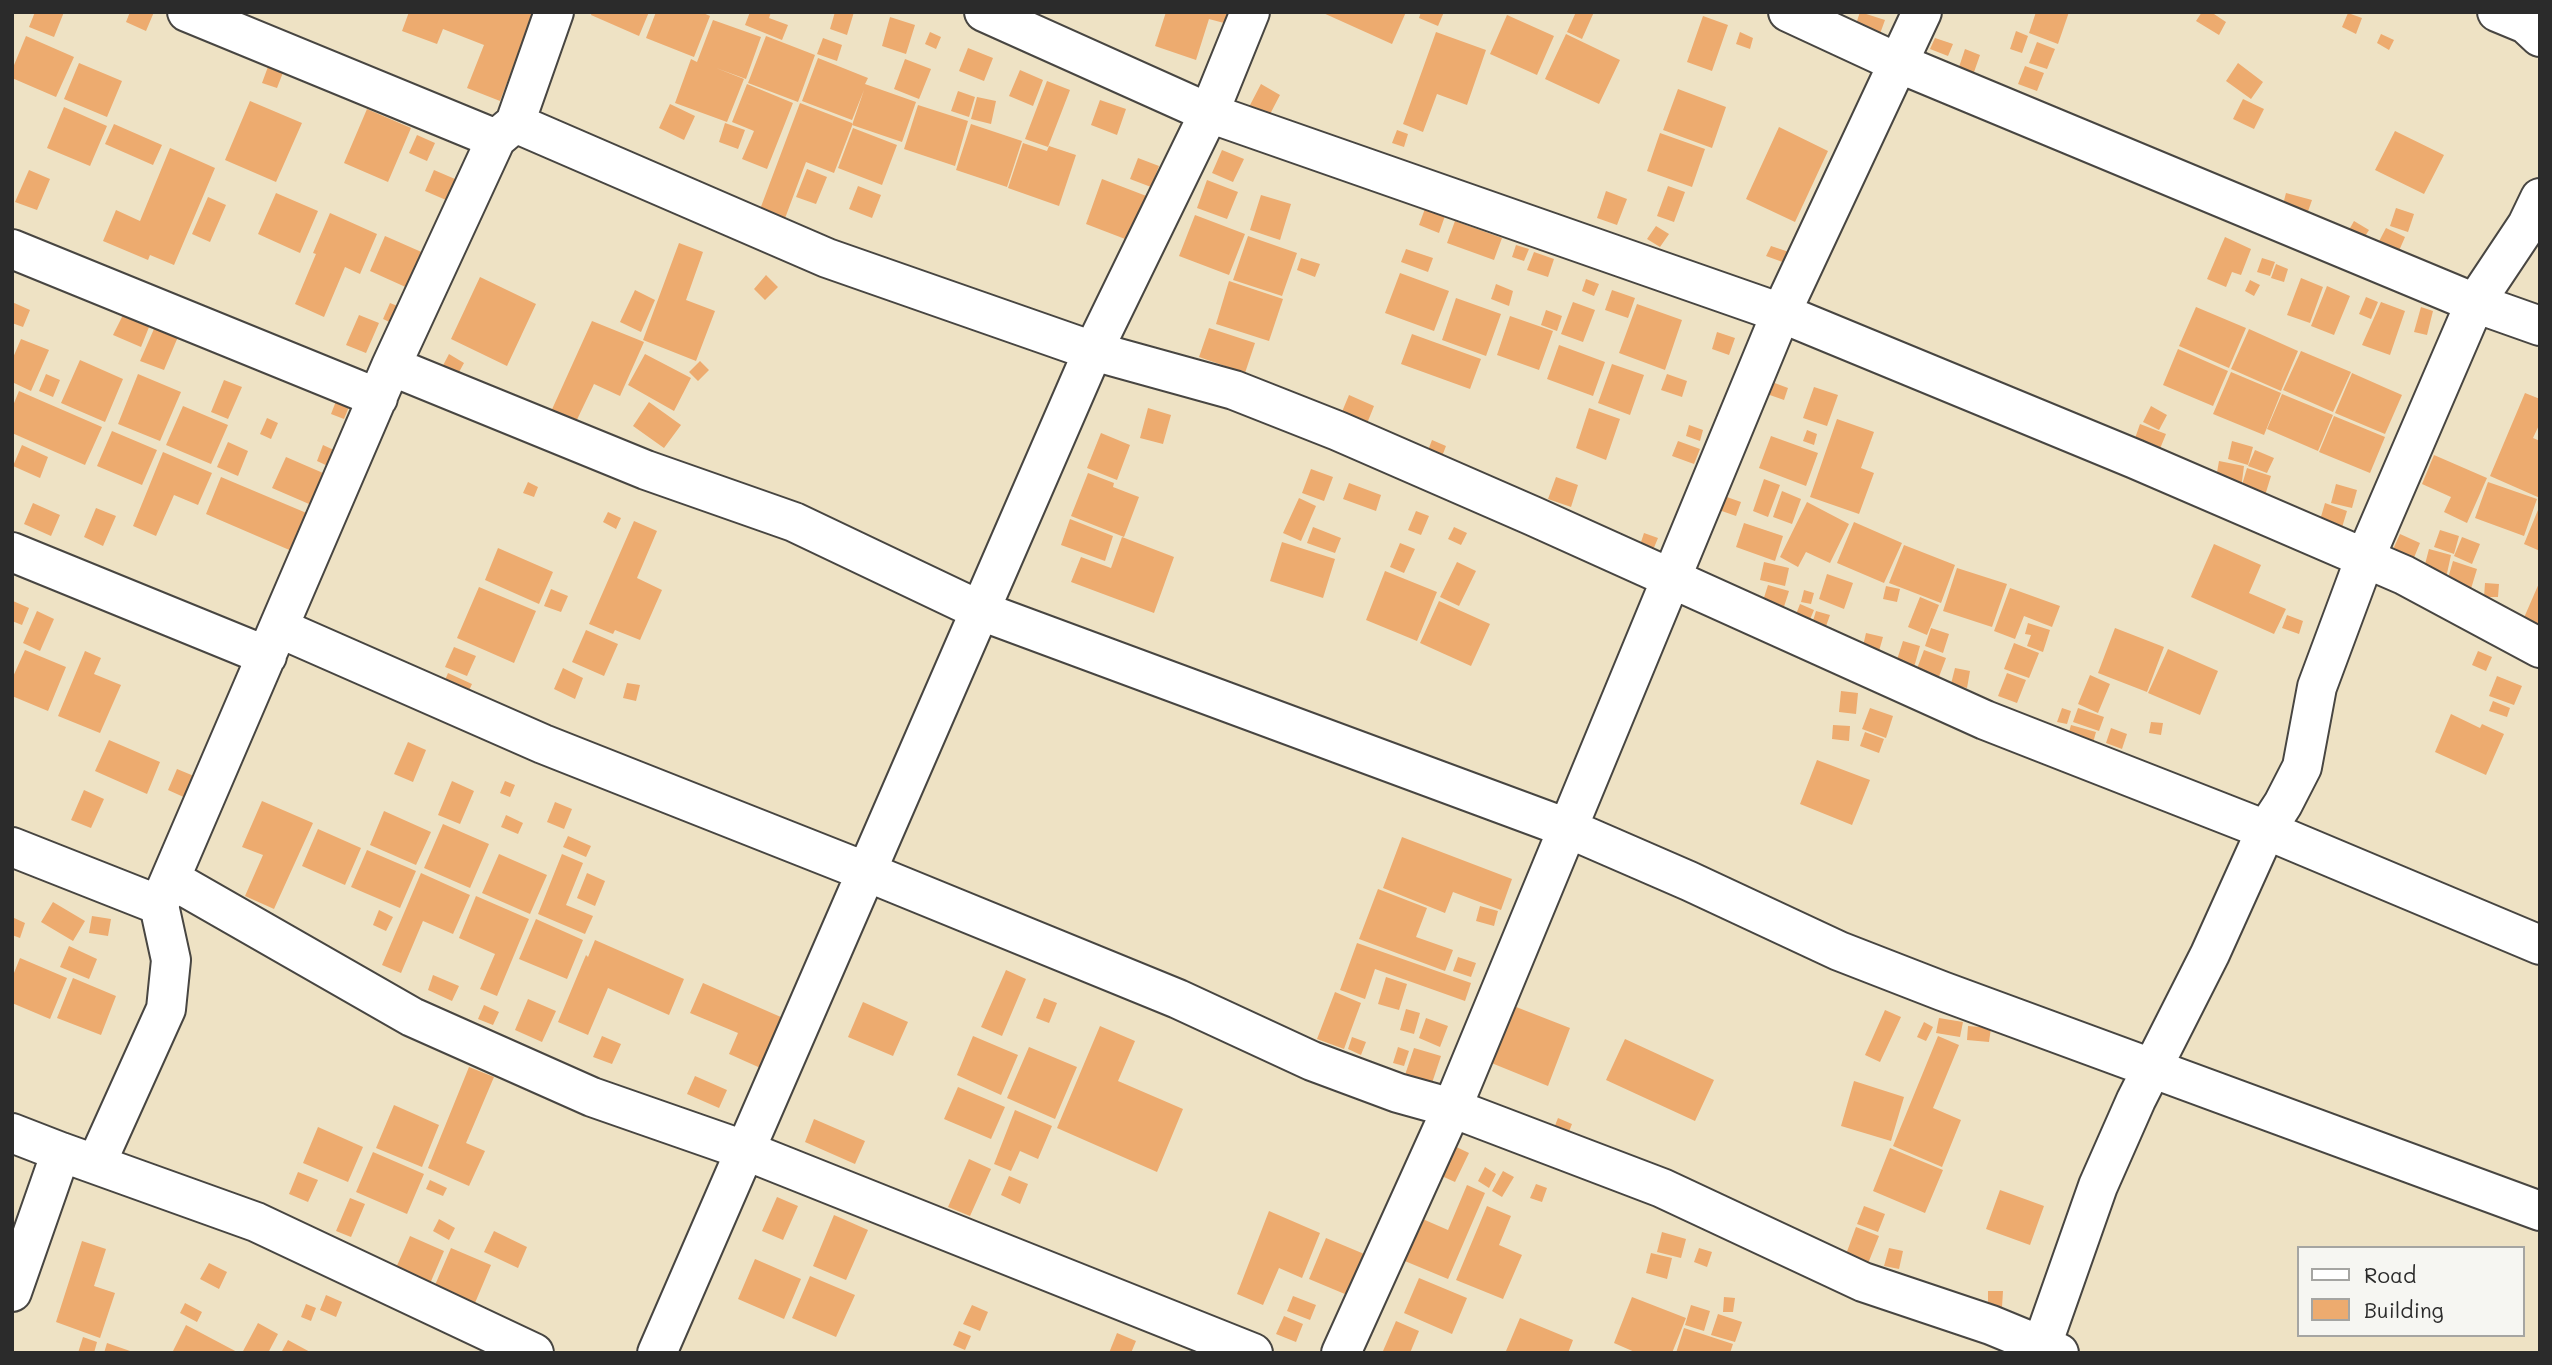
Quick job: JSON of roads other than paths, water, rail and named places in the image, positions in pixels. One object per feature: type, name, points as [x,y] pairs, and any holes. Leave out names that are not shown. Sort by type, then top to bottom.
[{"type":"street","points":[[187,12],[506,131],[827,258],[1093,351],[1234,390],[1338,431],[1985,720],[2266,830],[2540,945]]},
{"type":"street","points":[[12,1292],[78,1158],[166,1009],[171,960],[165,892],[384,382],[506,131],[554,12]]},
{"type":"street","points":[[984,12],[1209,113],[1781,313],[2135,459],[2404,575],[2540,648]]},
{"type":"street","points":[[657,1353],[1093,351],[1209,113],[1250,12]]},
{"type":"street","points":[[1788,12],[1898,63],[2475,303],[2540,326]]},
{"type":"street","points":[[1341,1353],[1452,1108],[1781,313],[1922,12]]},
{"type":"street","points":[[2497,12],[2526,24],[2540,37]]},
{"type":"street","points":[[12,552],[273,642],[542,744],[867,872],[1178,999],[1312,1061],[1398,1093],[1452,1108],[1662,1188],[1986,1339],[2051,1349],[2098,1186],[2210,954],[2266,830],[2302,766],[2317,687],[2365,558],[2475,303],[2527,225],[2540,198]]},
{"type":"street","points":[[12,249],[384,382],[794,522],[981,611],[1567,828],[1839,951],[2540,1211]]},
{"type":"street","points":[[12,847],[165,892],[412,1017],[592,1097],[744,1150],[1253,1353]]},
{"type":"street","points":[[12,1133],[256,1222],[534,1353]]}]
